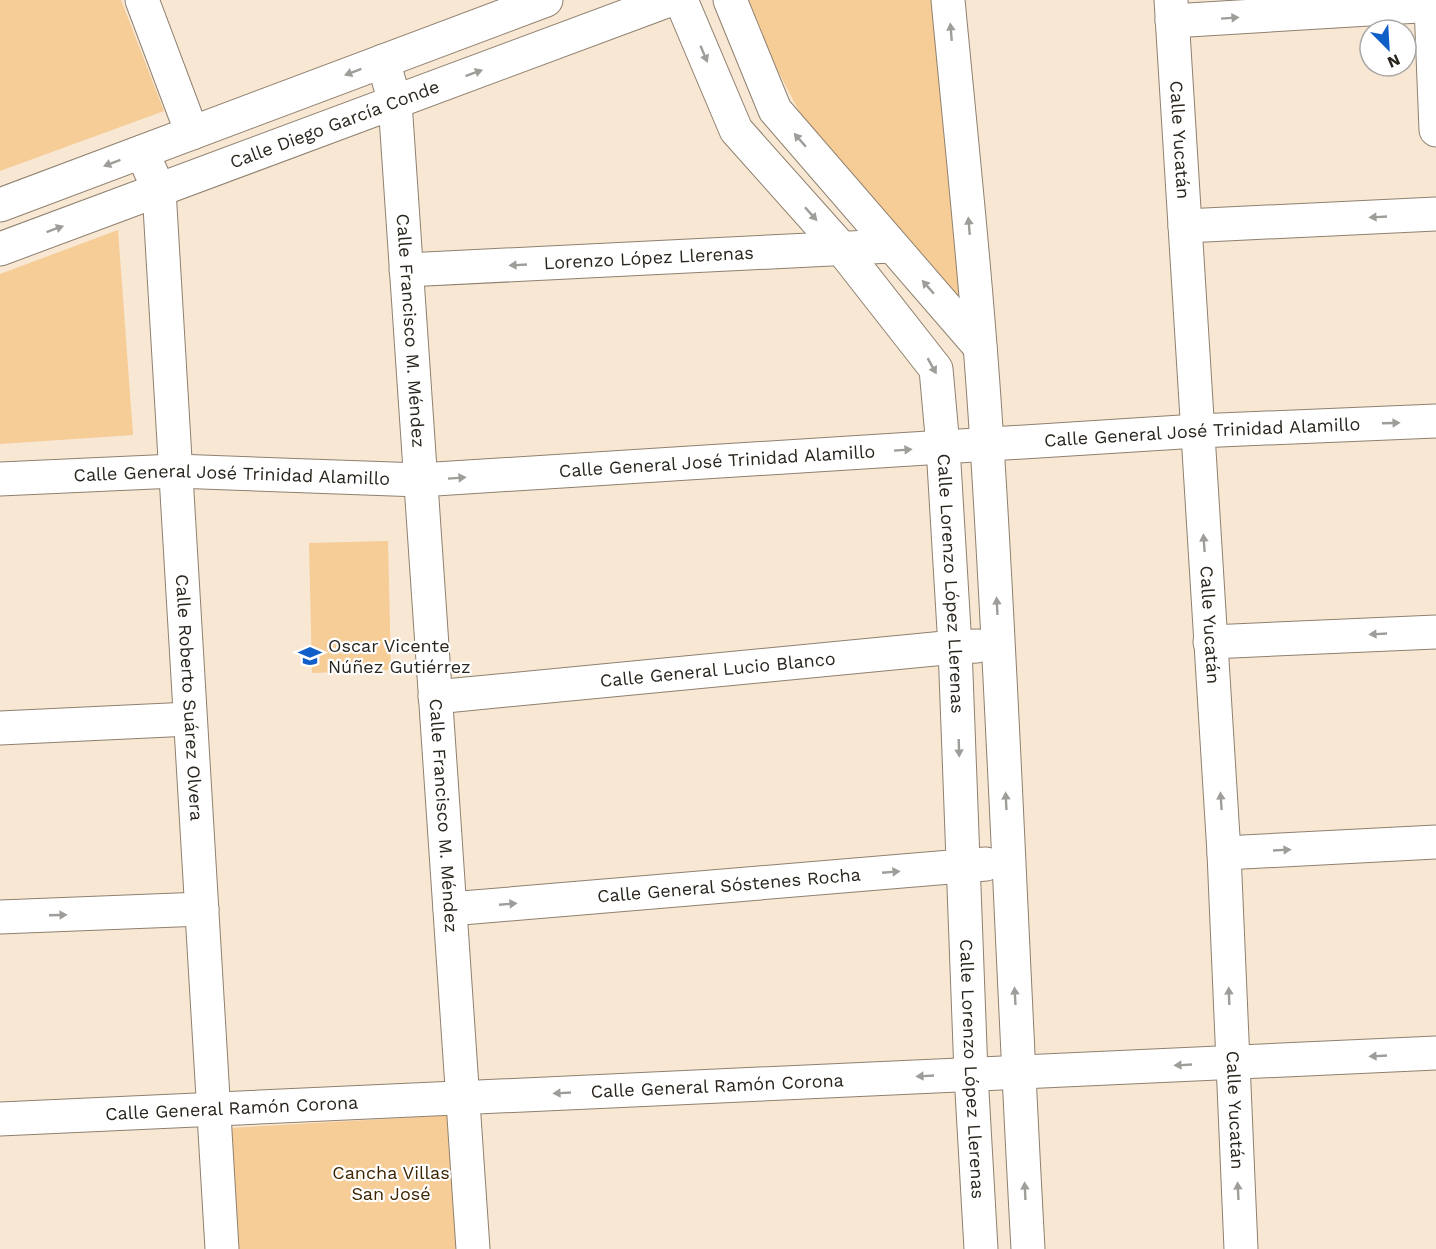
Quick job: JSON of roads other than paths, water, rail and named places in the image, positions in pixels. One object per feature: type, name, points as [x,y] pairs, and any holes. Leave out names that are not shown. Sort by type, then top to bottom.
[{"type":"street","points":[[142,0],[192,133]]},
{"type":"street","points":[[0,205],[546,0]]},
{"type":"street","name":"Calle Diego García Conde","points":[[0,249],[669,0]]},
{"type":"street","name":"Calle Lorenzo López Llerenas","points":[[681,0],[736,130],[842,249],[936,369],[955,647],[971,1074],[981,1249]]},
{"type":"street","points":[[730,0],[775,110],[980,347]]},
{"type":"street","points":[[948,0],[987,443],[1028,1249]]},
{"type":"street","points":[[1171,11],[1433,5],[1436,130]]},
{"type":"street","name":"Calle Yucatán","points":[[1171,11],[1224,853],[1241,1249]]},
{"type":"street","name":"Calle Francisco M. Méndez","points":[[383,61],[395,102],[472,1249]]},
{"type":"street","name":"Calle Roberto Suárez Olvera","points":[[142,152],[159,190],[222,1249]]},
{"type":"street","points":[[1185,226],[1436,214]]},
{"type":"street","name":"Lorenzo López Llerenas","points":[[406,270],[891,246]]},
{"type":"street","name":"Calle General José Trinidad Alamillo","points":[[0,479],[175,471],[420,480],[987,443],[1436,421]]},
{"type":"street","points":[[1210,642],[1436,632]]},
{"type":"street","name":"Calle General Lucio Blanco","points":[[435,698],[955,647],[999,645]]},
{"type":"street","points":[[0,728],[190,719]]},
{"type":"street","points":[[1224,853],[1436,842]]},
{"type":"street","name":"Calle General Sóstenes Rocha","points":[[450,909],[1009,862]]},
{"type":"street","points":[[0,917],[202,909]]},
{"type":"street","name":"Calle General Ramón Corona","points":[[0,1119],[1436,1053]]},
{"type":"place","name":"Oscar Vicente Núñez Gutiérrez","points":[[310,656]]},
{"type":"park label","name":"Cancha Villas San José","points":[[391,1183]]}]
